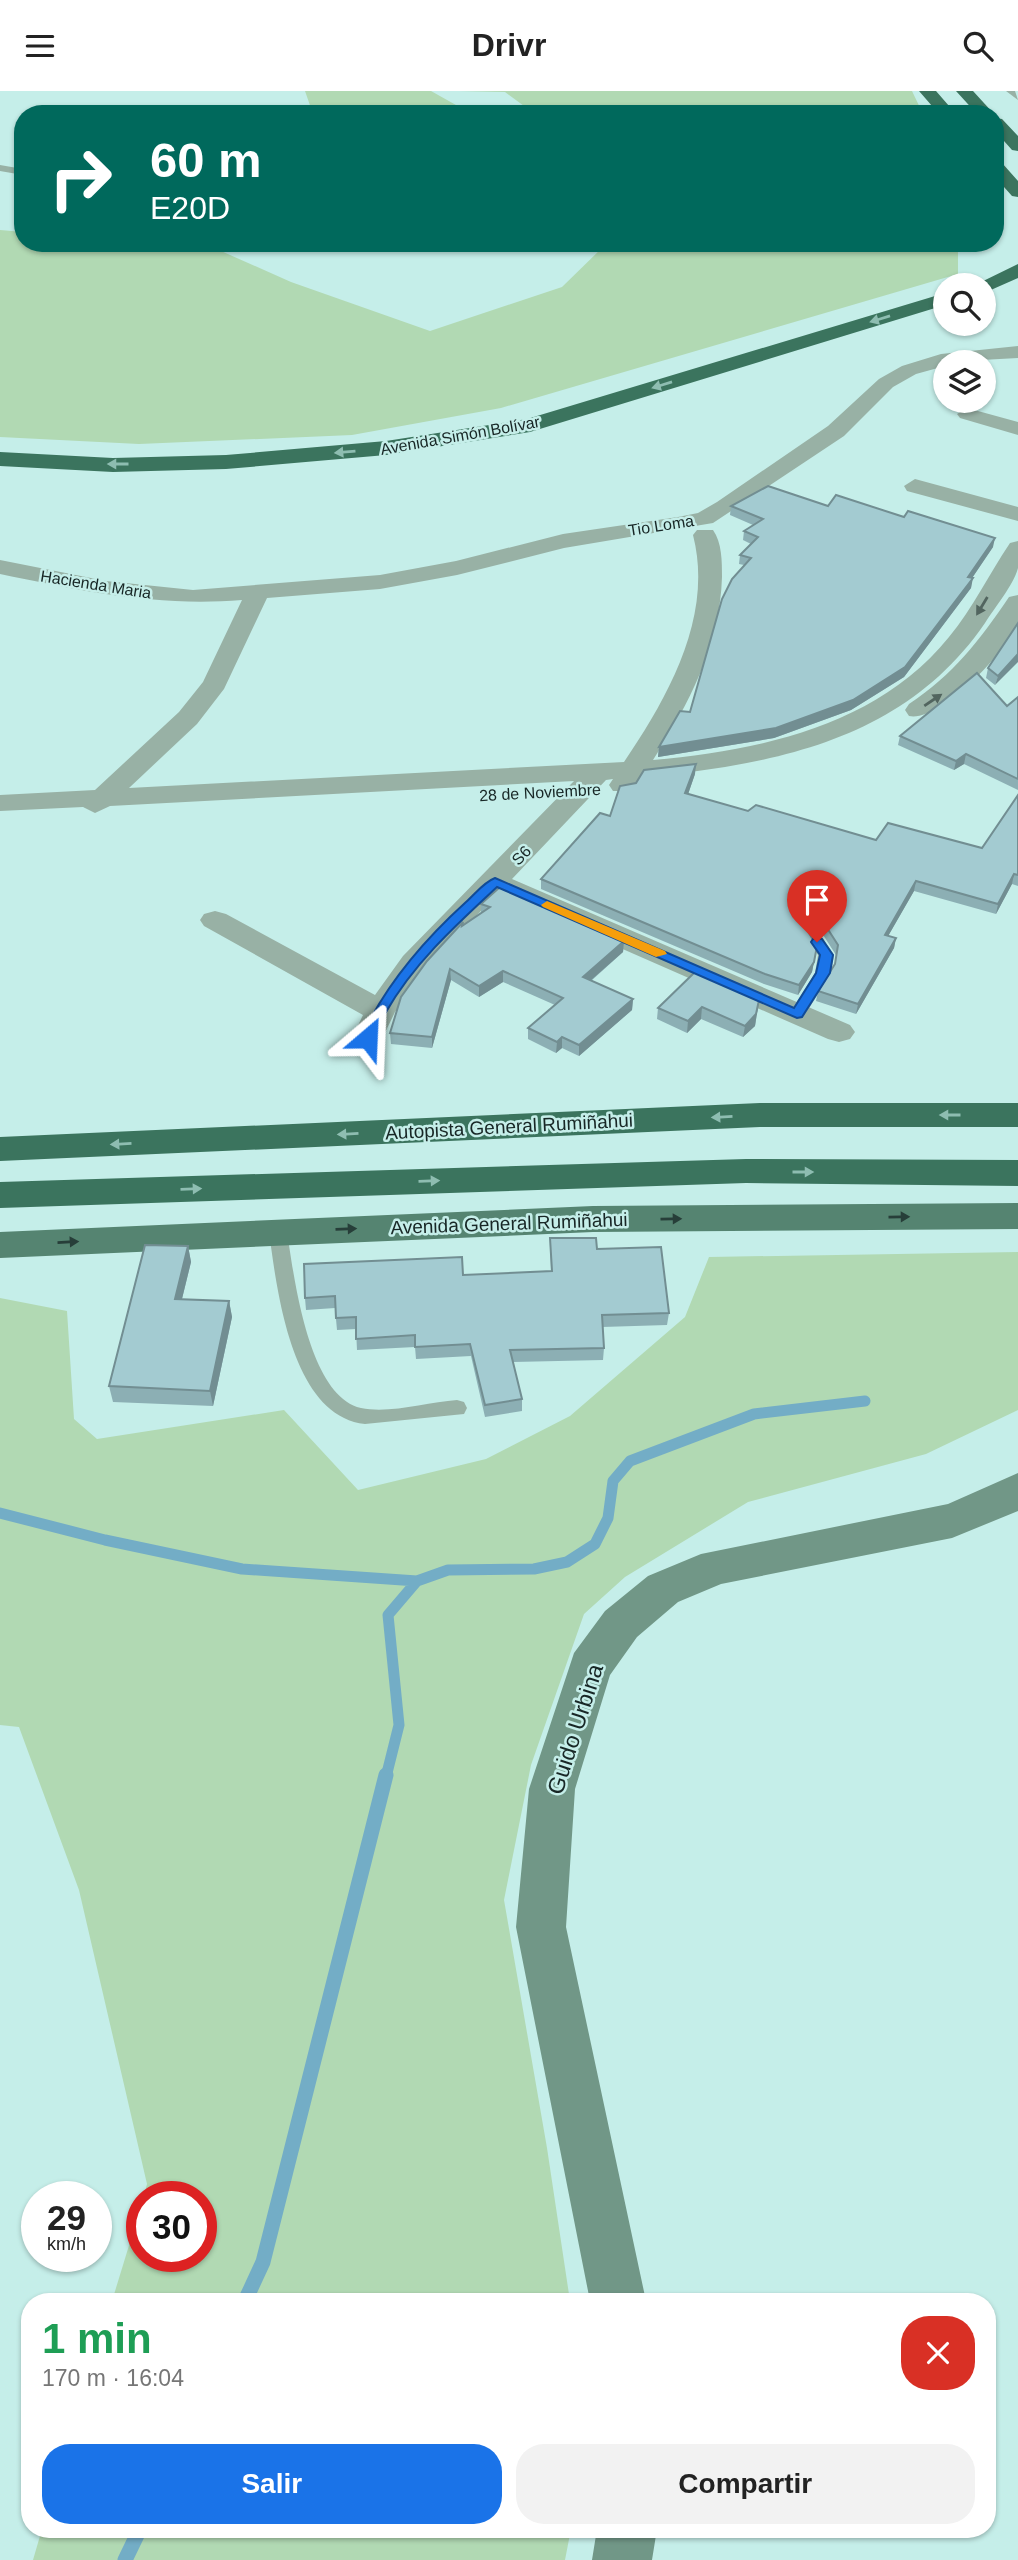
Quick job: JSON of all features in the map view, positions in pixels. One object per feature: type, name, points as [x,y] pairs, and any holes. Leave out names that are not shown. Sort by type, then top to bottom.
[{"type":"highway","points":[[928,91],[940,105]]},
{"type":"highway","points":[[964,91],[977,105]]},
{"type":"highway","points":[[1004,131],[1018,146]]},
{"type":"highway","points":[[1004,176],[1018,192]]},
{"type":"highway","points":[[996,281],[1018,269]]},
{"type":"highway","name":"Avenida Simón Bolívar","points":[[0,459],[113,465],[226,462],[386,448],[530,425],[933,303]]},
{"type":"highway","name":"Avenida Simón Bolívar","points":[[438,462],[553,442]]},
{"type":"highway","name":"Avenida Simón Bolívar","points":[[360,472],[387,470]]},
{"type":"highway","name":"Autopista General Rumiñahui","points":[[0,1149],[760,1115],[1018,1115]]},
{"type":"highway","points":[[0,1195],[746,1171],[1018,1173]]},
{"type":"main road","name":"Avenida General Rumiñahui","points":[[0,1245],[593,1220],[1009,1218]]},
{"type":"street","name":"Tio Loma","points":[[258,592],[380,582],[457,568],[563,541],[705,518],[836,431],[886,383],[909,370],[941,360],[1018,352]]},
{"type":"street","points":[[967,414],[1018,429]]},
{"type":"street","points":[[915,486],[1018,514]]},
{"type":"street","name":"S6","points":[[215,921],[374,1025],[414,963],[443,930],[609,780],[689,672],[710,593],[711,571],[705,535]]},
{"type":"street","points":[[0,803],[36,809],[102,797],[609,780],[762,751],[852,725],[882,710],[929,674],[969,629],[1018,548]]},
{"type":"street","name":"Hacienda Maria","points":[[0,567],[106,588],[193,597],[258,592]]},
{"type":"street","points":[[81,816],[188,718],[215,684],[258,592]]},
{"type":"street","points":[[193,597],[219,616],[234,639]]},
{"type":"street","name":"28 de Noviembre","points":[[0,819],[36,809],[81,816],[609,780],[714,778],[780,764],[870,736],[908,717],[965,677],[998,636],[1018,602]]},
{"type":"street","points":[[36,809],[62,786],[145,758]]},
{"type":"street","points":[[495,882],[839,1032]]},
{"type":"street","name":"Guido Urbina","points":[[616,2293],[541,1927],[544,1862],[552,1789],[590,1667],[621,1624],[663,1589],[716,1567],[952,1521],[999,1502],[1018,1490]]},
{"type":"street","points":[[622,2560],[626,2538]]},
{"type":"lane","points":[[1010,91],[1018,98]]},
{"type":"lane","points":[[797,1014],[823,973],[827,955],[810,931]]},
{"type":"lane","points":[[278,1232],[298,1341],[328,1398],[341,1409],[358,1415],[457,1408]]},
{"type":"green space","points":[[305,91],[431,91],[456,105],[310,105]]},
{"type":"green space","points":[[459,91],[912,91],[919,105],[523,105],[505,92]]},
{"type":"green space","points":[[0,230],[14,231],[14,252],[223,252],[291,282],[430,331],[562,287],[598,252],[958,252],[958,273],[933,273],[933,281],[501,408],[352,435],[139,444],[0,437]]},
{"type":"green space","points":[[1018,1252],[1018,1410],[926,1454],[748,1502],[625,1577],[584,1614],[531,1765],[504,1900],[569,2293],[114,2293],[126,2255],[126,2272],[217,2272],[217,2181],[146,2181],[79,1890],[19,1727],[0,1725],[0,1298],[67,1311],[74,1419],[97,1439],[284,1410],[358,1490],[486,1459],[570,1416],[685,1317],[709,1257]]},
{"type":"green space","points":[[39,2538],[569,2538],[565,2560],[33,2560]]},
{"type":"building","points":[[768,486],[828,506],[836,495],[904,517],[908,511],[995,538],[968,577],[973,578],[905,667],[853,700],[776,728],[659,747],[680,711],[690,712],[722,599],[732,579],[751,558],[740,555],[758,537],[744,531],[763,519],[731,506]]},
{"type":"building","points":[[1018,623],[1018,654],[998,676],[988,668]]},
{"type":"building","points":[[977,673],[1007,706],[1018,697],[1018,779],[966,754],[956,761],[900,736]]},
{"type":"building","points":[[696,764],[685,793],[748,811],[756,805],[876,840],[888,823],[982,848],[1018,795],[1018,875],[1014,874],[998,904],[916,881],[885,935],[896,938],[858,1004],[818,991],[835,964],[838,945],[820,917],[812,914],[801,920],[817,946],[814,962],[799,985],[765,974],[541,879],[600,813],[610,816],[620,786],[636,783],[644,770]]},
{"type":"building","points":[[500,887],[624,941],[583,977],[633,999],[579,1045],[562,1037],[557,1042],[528,1028],[563,998],[503,971],[479,986],[450,969],[432,1037],[390,1033],[401,997],[427,961],[463,922],[462,926],[490,907],[481,904]]},
{"type":"building","points":[[695,972],[759,1000],[756,1014],[745,1026],[702,1007],[688,1021],[658,1008]]},
{"type":"building","points":[[550,1238],[596,1238],[597,1249],[661,1247],[669,1313],[602,1315],[604,1348],[510,1350],[522,1399],[485,1405],[470,1344],[415,1347],[415,1335],[356,1339],[356,1317],[336,1318],[335,1296],[305,1298],[304,1264],[462,1257],[463,1275],[552,1271]]},
{"type":"building","points":[[145,1245],[188,1246],[175,1299],[229,1301],[210,1391],[109,1386]]},
{"type":"waterway","points":[[417,1581],[448,1570],[534,1569],[567,1562],[595,1544],[608,1518],[613,1481],[630,1461],[754,1414],[865,1401]]},
{"type":"waterway","points":[[0,1513],[105,1540],[242,1569],[417,1581]]},
{"type":"waterway","points":[[386,1777],[399,1725],[388,1615],[417,1581]]},
{"type":"waterway","points":[[249,2293],[263,2262],[386,1775]]},
{"type":"waterway","points":[[125,2560],[136,2538]]},
{"type":"slow traffic","points":[[547,905],[660,954]]},
{"type":"route","points":[[368,1038],[380,1011],[414,963],[443,930],[495,882],[797,1014],[823,973],[827,955],[817,942]]}]
